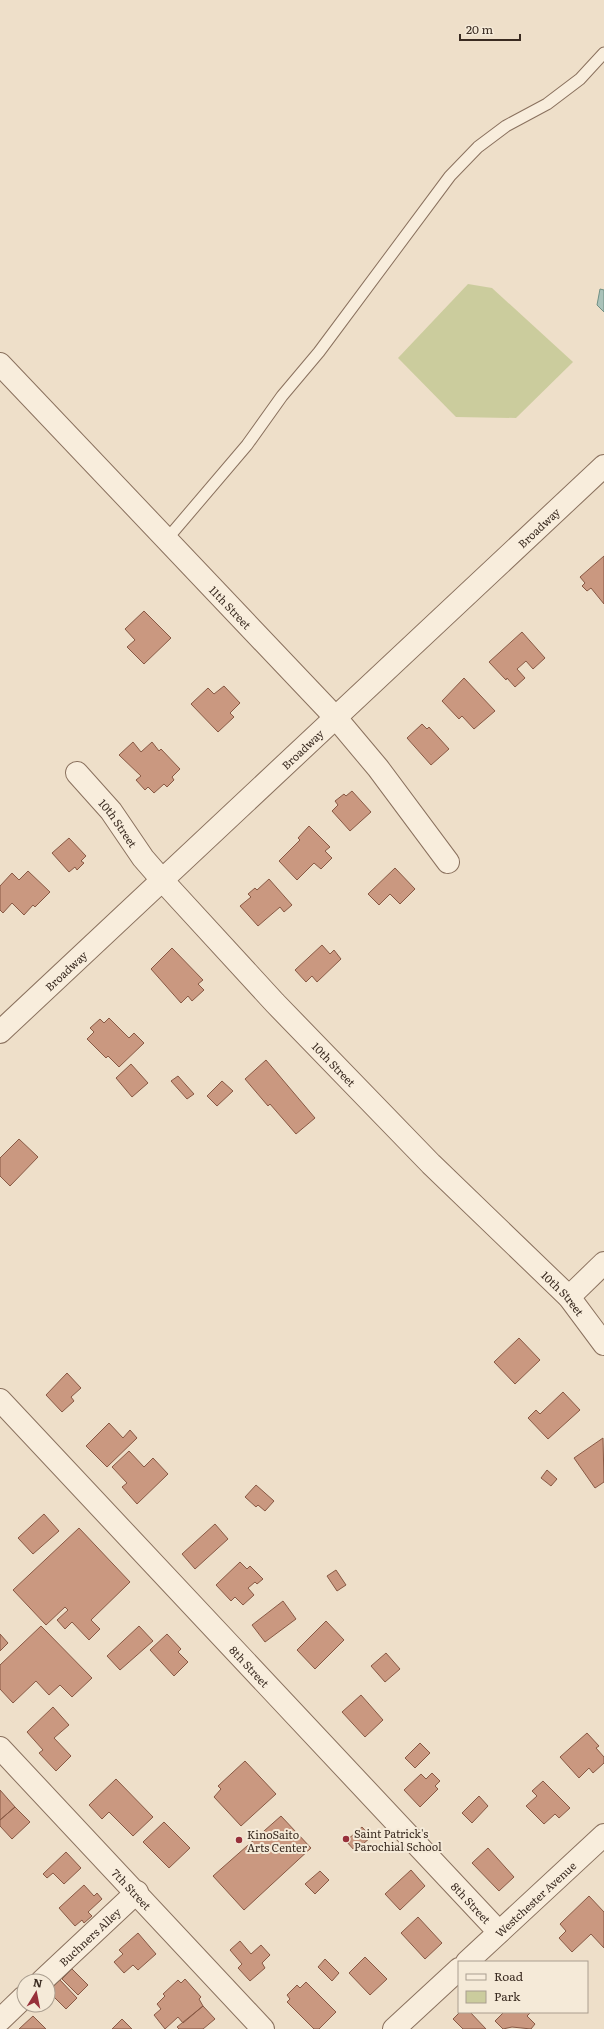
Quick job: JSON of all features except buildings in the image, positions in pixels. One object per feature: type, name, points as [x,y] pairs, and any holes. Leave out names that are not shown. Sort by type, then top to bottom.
[{"type":"street","name":"11th Street","points":[[0,364],[336,718],[383,774],[448,862]]},
{"type":"street","name":"Broadway","points":[[0,1032],[163,881],[604,466]]},
{"type":"street","name":"10th Street","points":[[77,773],[111,811],[143,858],[275,1003],[431,1164],[569,1297],[604,1344]]},
{"type":"street","points":[[569,1297],[604,1263]]},
{"type":"street","name":"8th Street","points":[[0,1400],[499,1932]]},
{"type":"street","name":"7th Street","points":[[0,1748],[263,2029]]},
{"type":"street","name":"Westchester Avenue","points":[[468,1961],[604,1835]]},
{"type":"street","name":"Buchners Alley","points":[[50,1973],[136,1892]]},
{"type":"street","points":[[394,2029],[458,1970]]},
{"type":"street","points":[[0,2020],[16,2005]]},
{"type":"lane","points":[[167,539],[247,444],[282,396],[319,352],[450,176],[478,147],[506,126],[547,104],[580,79],[604,53]]},
{"type":"green space","points":[[468,284],[492,288],[573,362],[516,418],[456,417],[398,358]]},
{"type":"shaded area","points":[[600,289],[604,290],[604,312],[597,305]]},
{"type":"place","name":"Saint Patrick's Parochial School","points":[[346,1839]]},
{"type":"place","name":"KinoSaito Arts Center","points":[[239,1840]]}]
